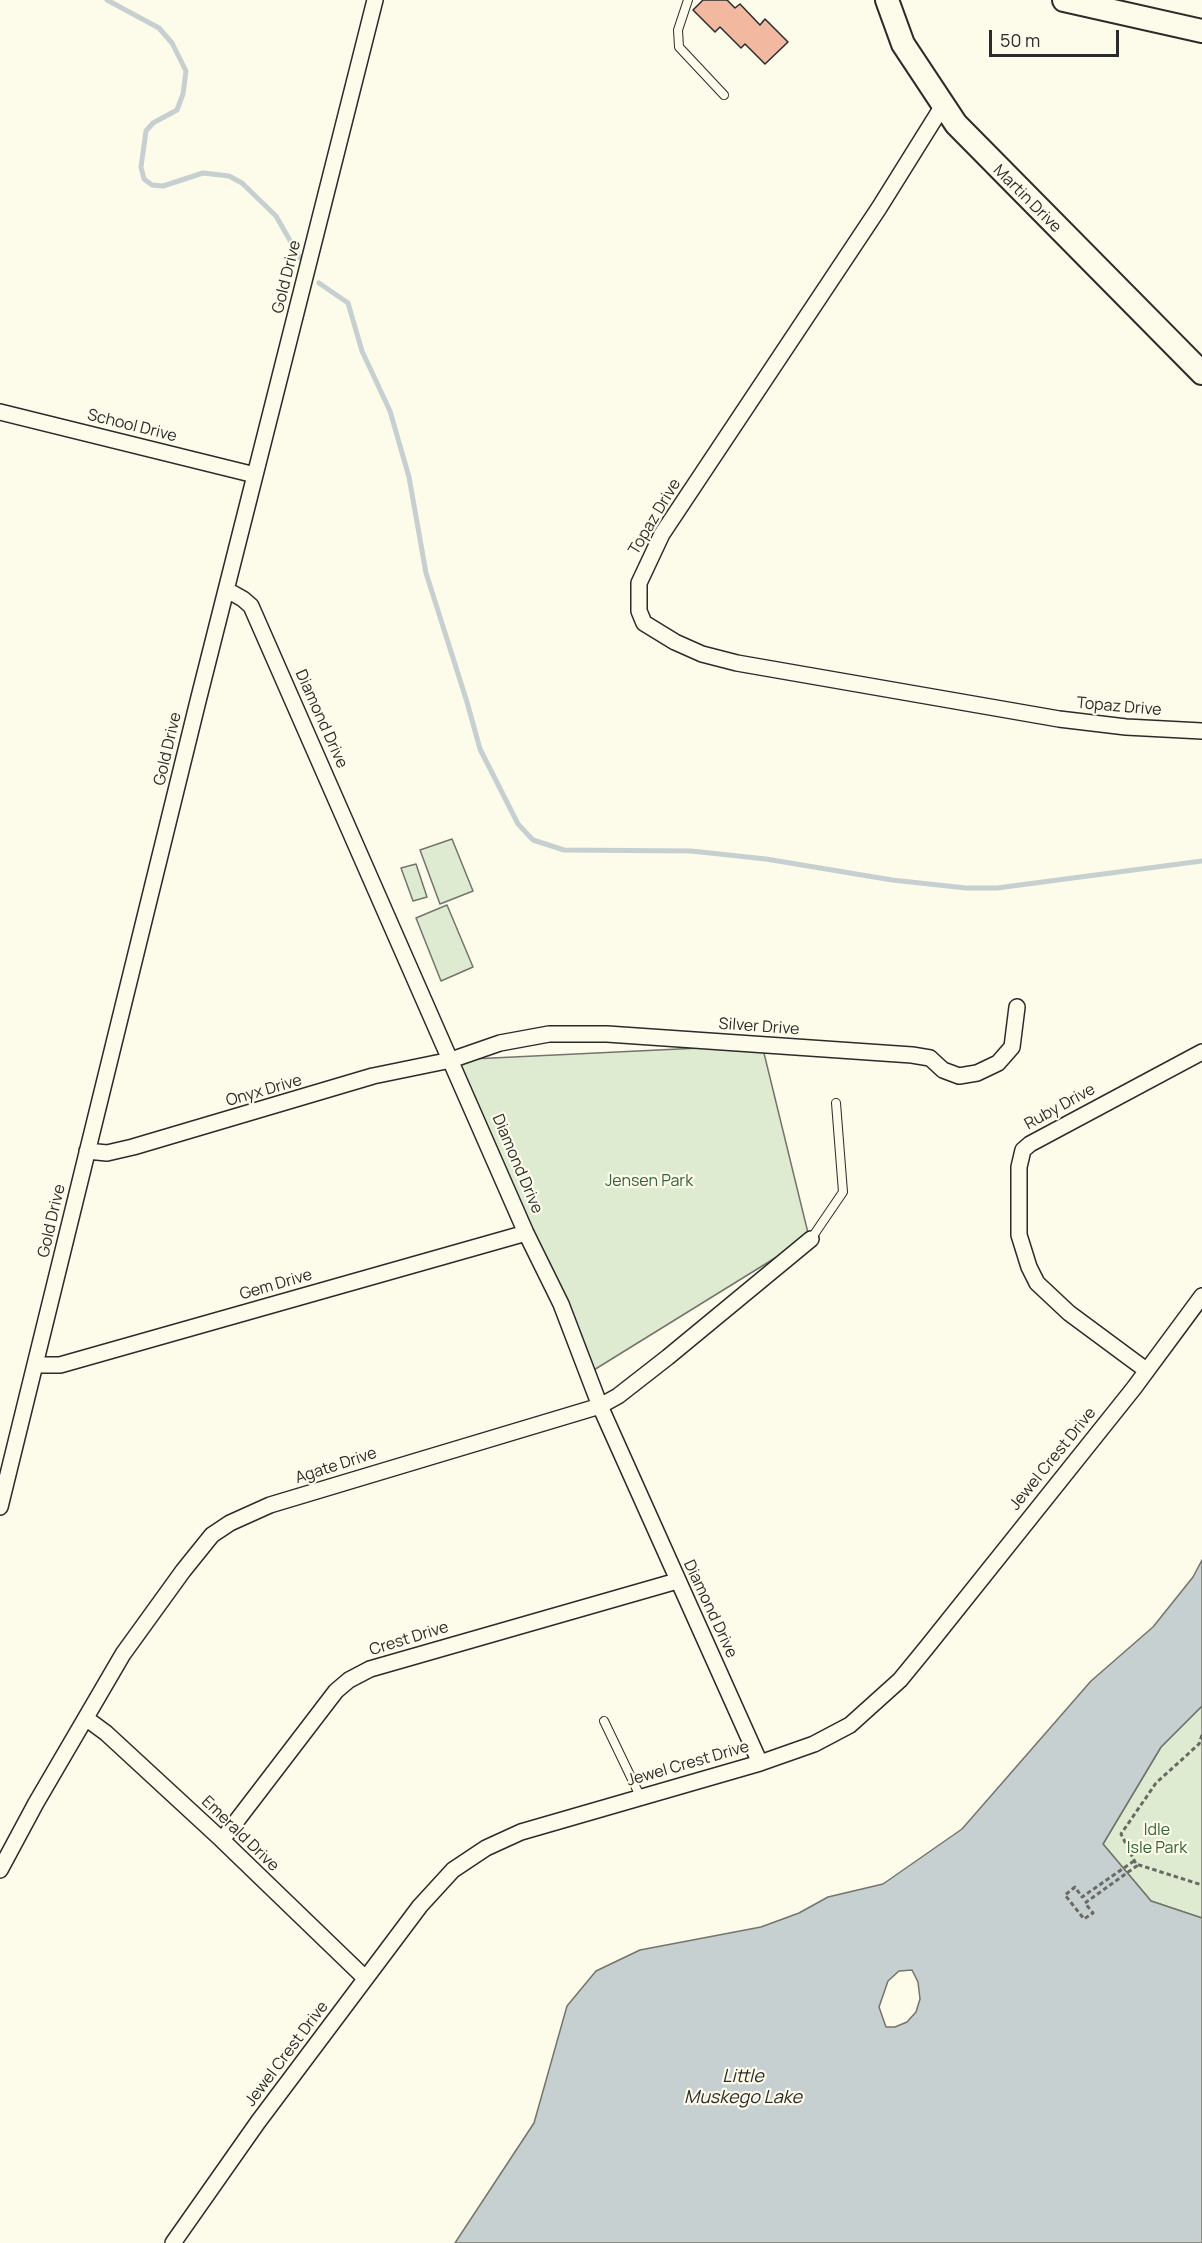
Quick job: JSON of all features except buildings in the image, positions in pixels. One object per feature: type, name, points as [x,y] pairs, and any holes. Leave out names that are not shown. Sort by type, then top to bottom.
[{"type":"street","name":"Gold Drive","points":[[0,1507],[226,590],[375,0]]},
{"type":"street","name":"Martin Drive","points":[[887,0],[903,44],[942,107],[988,159],[1202,373]]},
{"type":"street","points":[[1064,0],[1202,31]]},
{"type":"street","name":"Topaz Drive","points":[[942,107],[879,208],[662,534],[639,583],[639,611],[644,623],[675,642],[702,654],[737,663],[1059,719],[1126,727],[1202,731]]},
{"type":"street","name":"School Drive","points":[[0,412],[255,476]]},
{"type":"street","name":"Diamond Drive","points":[[226,590],[243,598],[251,606],[526,1233],[561,1304],[600,1406],[760,1763]]},
{"type":"street","name":"Silver Drive","points":[[451,1060],[500,1043],[549,1034],[607,1034],[912,1055],[930,1058],[943,1070],[959,1076],[977,1073],[998,1063],[1012,1047],[1017,1007]]},
{"type":"street","name":"Ruby Drive","points":[[1146,1370],[1069,1313],[1037,1283],[1029,1267],[1020,1235],[1019,1167],[1023,1150],[1037,1139],[1202,1052]]},
{"type":"street","name":"Onyx Drive","points":[[87,1151],[107,1153],[133,1148],[373,1076],[451,1060]]},
{"type":"street","name":"Gem Drive","points":[[36,1365],[60,1365],[526,1233]]},
{"type":"street","name":"Agate Drive","points":[[0,1870],[36,1803],[123,1654],[212,1535],[230,1523],[270,1506],[345,1481],[600,1406],[618,1396],[668,1357],[811,1239]]},
{"type":"street","name":"Jewel Crest Drive","points":[[173,2243],[420,1905],[467,1859],[520,1832],[760,1763],[814,1744],[850,1725],[893,1687],[1146,1370],[1202,1296]]},
{"type":"street","name":"Crest Drive","points":[[222,1840],[336,1691],[349,1680],[370,1669],[677,1581]]},
{"type":"street","name":"Emerald Drive","points":[[87,1719],[106,1733],[222,1840],[365,1978]]},
{"type":"lane","points":[[688,0],[678,30],[679,47],[724,95]]},
{"type":"lane","points":[[811,1239],[843,1191],[836,1103]]},
{"type":"lane","points":[[604,1721],[640,1796]]},
{"type":"path","points":[[1202,1735],[1199,1744],[1156,1783],[1121,1834],[1138,1865],[1202,1885]]},
{"type":"path","points":[[1134,1861],[1082,1897],[1075,1887],[1065,1895],[1084,1920],[1093,1913],[1085,1903],[1138,1865]]},
{"type":"green space","points":[[452,839],[473,891],[440,904],[420,850]]},
{"type":"green space","points":[[416,864],[427,897],[413,901],[401,868]]},
{"type":"green space","points":[[447,905],[473,967],[441,981],[416,918]]},
{"type":"green space","name":"Jensen Park","points":[[762,1045],[809,1237],[589,1373],[451,1060]]},
{"type":"green space","name":"Idle Isle Park","points":[[1202,1706],[1202,1918],[1151,1901],[1103,1844],[1161,1747]]},
{"type":"water","name":"Little Muskego Lake","points":[[1202,1560],[1202,1706],[1161,1747],[1103,1844],[1151,1901],[1202,1918],[1202,2243],[455,2243],[534,2123],[567,2006],[596,1971],[640,1950],[761,1927],[799,1913],[828,1897],[883,1884],[962,1829],[1091,1681],[1153,1627],[1193,1577]],"holes":[[[912,1970],[918,1982],[920,1999],[916,2012],[907,2022],[895,2027],[886,2027],[879,2007],[888,1981],[899,1971]]]},
{"type":"waterway","points":[[107,0],[159,28],[172,43],[186,71],[183,94],[177,110],[153,123],[146,131],[141,167],[144,179],[152,185],[163,186],[203,173],[229,176],[242,183],[276,216],[300,258]]},
{"type":"waterway","points":[[319,283],[348,303],[362,351],[390,411],[409,477],[426,573],[480,749],[518,824],[533,840],[564,850],[691,851],[766,859],[892,880],[966,888],[997,888],[1202,861]]}]
